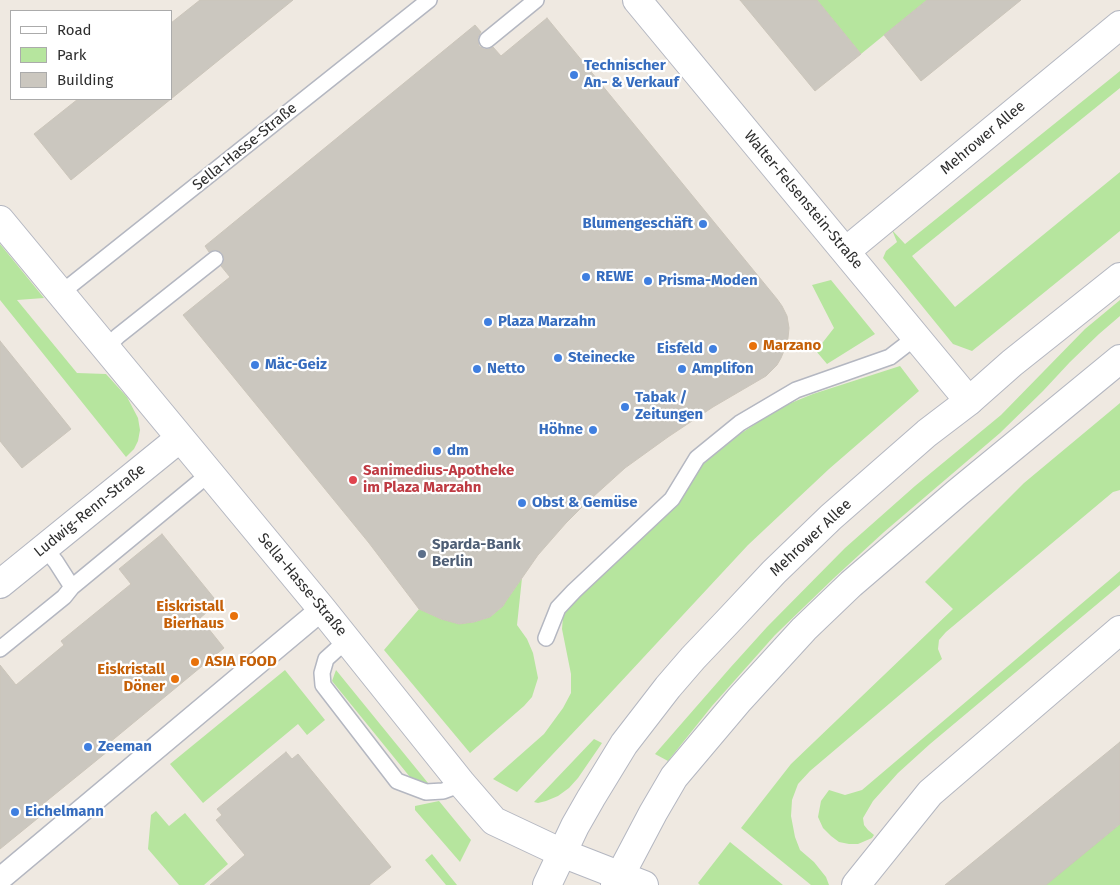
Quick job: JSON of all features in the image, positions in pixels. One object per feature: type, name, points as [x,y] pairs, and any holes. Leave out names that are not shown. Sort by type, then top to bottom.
[{"type":"street","name":"Walter-Felsenstein-Straße","points":[[637,0],[969,400]]},
{"type":"street","name":"Mehrower Allee","points":[[846,251],[1120,25]]},
{"type":"street","name":"Sella-Hasse-Straße","points":[[0,220],[322,609],[462,784],[494,821],[562,853]]},
{"type":"street","name":"Mehrower Allee","points":[[547,885],[591,798],[624,744],[693,658],[774,572],[831,518],[927,433],[1120,277]]},
{"type":"street","points":[[562,853],[626,882],[653,812],[674,777],[739,700],[804,629],[852,584],[958,493],[1120,359]]},
{"type":"street","name":"Ludwig-Renn-Straße","points":[[0,584],[180,438]]},
{"type":"street","points":[[0,879],[322,609]]},
{"type":"street","points":[[856,885],[930,793],[1120,630]]},
{"type":"lane","name":"Sella-Hasse-Straße","points":[[61,293],[430,0]]},
{"type":"lane","points":[[487,40],[536,0]]},
{"type":"lane","points":[[106,348],[118,336],[215,259]]},
{"type":"lane","points":[[546,638],[558,608],[672,499],[697,458],[740,423],[796,390],[890,357],[916,337]]},
{"type":"lane","points":[[0,649],[64,598],[72,587],[209,474]]},
{"type":"lane","points":[[44,548],[56,562],[72,587]]},
{"type":"lane","points":[[347,640],[326,659],[322,673],[323,685],[398,781],[426,792],[443,791],[462,784]]},
{"type":"green space","points":[[817,0],[927,0],[861,54]]},
{"type":"green space","points":[[1120,71],[1120,88],[912,256],[955,307],[1120,172],[1120,231],[972,351],[953,344],[883,258],[886,251],[897,242],[892,230],[905,244]]},
{"type":"green space","points":[[0,244],[44,298],[17,300],[77,373],[106,374],[127,397],[138,418],[140,430],[134,449],[126,457],[0,300]]},
{"type":"green space","points":[[831,280],[875,334],[827,364],[816,351],[834,328],[812,285]]},
{"type":"green space","points":[[1120,300],[1120,316],[1070,362],[1000,433],[884,532],[775,635],[712,706],[668,761],[655,754],[767,627],[845,548],[915,486],[1001,415],[1085,329]]},
{"type":"green space","points":[[900,366],[919,391],[829,469],[748,545],[517,792],[493,779],[544,734],[563,708],[571,693],[571,674],[562,629],[563,616],[569,605],[697,469],[740,434],[781,407],[813,394]]},
{"type":"green space","points":[[1120,403],[1120,490],[1113,492],[946,632],[939,640],[938,649],[942,659],[810,771],[798,784],[792,800],[791,816],[795,837],[800,850],[814,862],[826,877],[829,885],[811,885],[741,828],[791,764],[953,609],[925,582],[1024,483]]},
{"type":"green space","points":[[1120,571],[1120,585],[898,773],[873,801],[863,818],[864,825],[874,835],[872,838],[858,844],[839,842],[823,828],[818,817],[821,801],[829,790],[845,795],[862,790]]},
{"type":"green space","points":[[522,578],[517,625],[527,639],[533,653],[538,678],[532,697],[524,706],[470,753],[384,650],[419,609],[441,619],[459,624],[474,622],[490,617],[503,606]]},
{"type":"green space","points":[[285,670],[325,720],[307,735],[298,724],[203,803],[170,764]]},
{"type":"green space","points":[[336,670],[428,783],[414,782],[332,681]]},
{"type":"green space","points":[[594,739],[602,743],[569,788],[558,796],[546,801],[534,802]]},
{"type":"green space","points":[[439,801],[471,840],[460,862],[415,810],[415,806]]},
{"type":"green space","points":[[156,811],[169,826],[185,813],[228,864],[204,885],[179,885],[148,849],[151,815]]},
{"type":"green space","points":[[1120,824],[1120,885],[1038,885],[1063,870]]},
{"type":"green space","points":[[730,842],[783,885],[700,885],[698,883]]},
{"type":"green space","points":[[432,854],[457,885],[446,885],[425,860]]},
{"type":"building","points":[[200,0],[293,0],[172,98],[172,22]]},
{"type":"building","points":[[740,0],[817,0],[861,54],[815,91]]},
{"type":"building","points":[[927,0],[1021,0],[921,81],[884,35]]},
{"type":"building","name":"Plaza Marzahn","points":[[547,18],[777,299],[787,316],[788,338],[777,365],[766,376],[713,407],[668,437],[625,468],[583,506],[538,555],[503,606],[490,617],[459,624],[441,619],[419,609],[369,543],[183,315],[230,277],[221,266],[224,258],[222,253],[214,250],[209,252],[205,246],[475,25],[481,32],[478,37],[479,46],[484,49],[493,47],[501,56]]},
{"type":"building","points":[[77,100],[170,100],[71,180],[34,134]]},
{"type":"building","points":[[0,341],[71,429],[22,468],[0,441]]},
{"type":"building","points":[[162,534],[218,603],[200,618],[224,648],[109,743],[113,747],[38,808],[43,814],[0,849],[0,665],[16,685],[64,645],[61,641],[131,584],[119,569]]},
{"type":"building","points":[[1120,742],[1120,824],[1046,885],[945,885]]},
{"type":"building","points":[[286,752],[292,759],[298,754],[391,867],[369,885],[210,885],[245,855],[216,820],[222,815],[217,809]]},
{"type":"place","name":"Technischer An- & Verkauf","points":[[574,75]]},
{"type":"place","name":"Blumengeschäft","points":[[703,224]]},
{"type":"place","name":"REWE","points":[[586,277]]},
{"type":"place","name":"Prisma-Moden","points":[[648,281]]},
{"type":"place","name":"Plaza Marzahn","points":[[488,322]]},
{"type":"place","name":"Marzano","points":[[753,346]]},
{"type":"place","name":"Eisfeld","points":[[713,349]]},
{"type":"place","name":"Steinecke","points":[[558,358]]},
{"type":"place","name":"Mäc-Geiz","points":[[255,365]]},
{"type":"place","name":"Netto","points":[[477,369]]},
{"type":"place","name":"Amplifon","points":[[682,369]]},
{"type":"place","name":"Tabak / Zeitungen","points":[[625,407]]},
{"type":"place","name":"Höhne","points":[[593,430]]},
{"type":"place","name":"dm","points":[[437,451]]},
{"type":"place","name":"Sanimedius-Apotheke im Plaza Marzahn","points":[[353,480]]},
{"type":"place","name":"Obst & Gemüse","points":[[522,503]]},
{"type":"place","name":"Sparda-Bank Berlin","points":[[422,554]]},
{"type":"place","name":"Eiskristall Bierhaus","points":[[234,616]]},
{"type":"place","name":"ASIA FOOD","points":[[195,662]]},
{"type":"place","name":"Eiskristall Döner","points":[[175,679]]},
{"type":"place","name":"Zeeman","points":[[88,747]]},
{"type":"place","name":"Eichelmann","points":[[15,812]]}]
